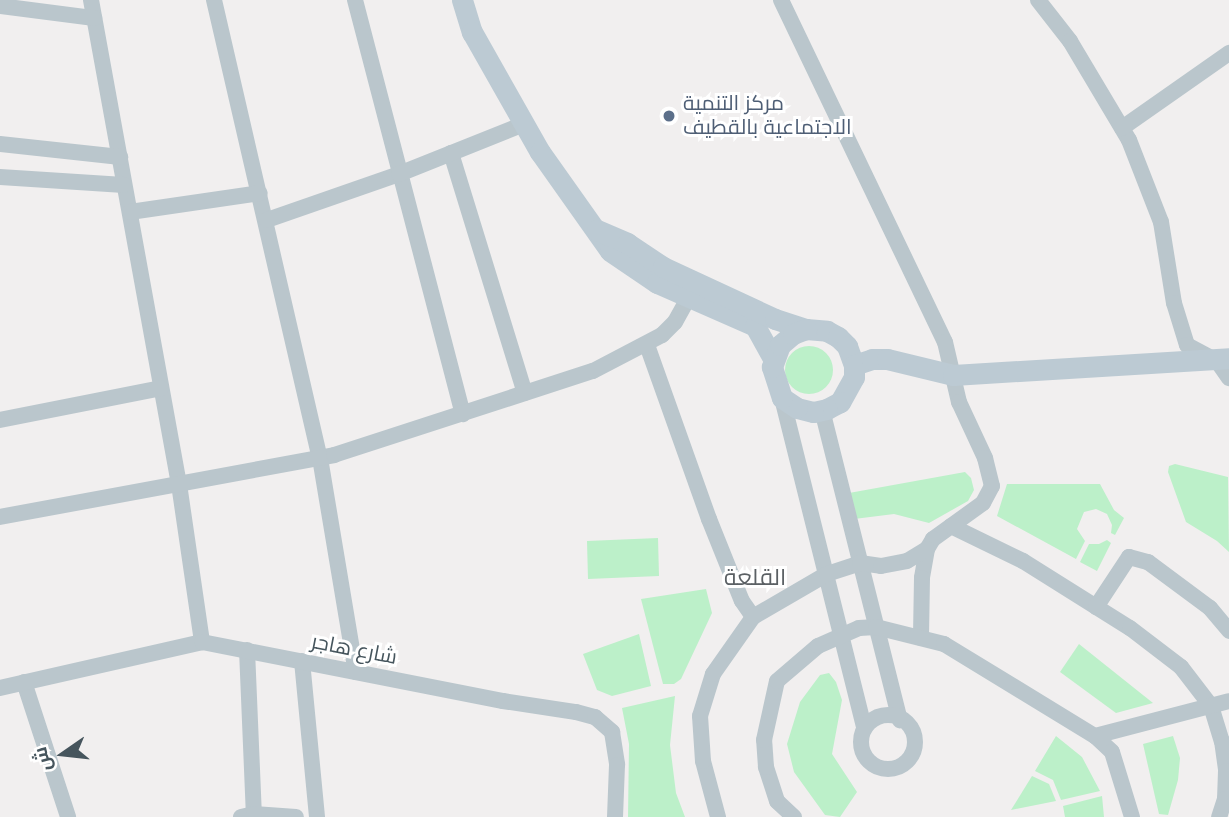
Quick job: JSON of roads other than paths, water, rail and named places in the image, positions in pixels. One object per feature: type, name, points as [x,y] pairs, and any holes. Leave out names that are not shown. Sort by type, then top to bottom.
[{"type":"street","points":[[91,0],[179,484],[202,642]]},
{"type":"street","points":[[214,0],[320,458],[356,672]]},
{"type":"street","points":[[355,0],[463,414]]},
{"type":"street","points":[[462,0],[472,32],[524,124],[610,251],[657,284],[690,295],[755,326],[773,359]]},
{"type":"street","points":[[472,32],[476,0]]},
{"type":"street","points":[[782,0],[959,370],[959,402],[985,458],[992,486],[983,503],[933,539],[928,549],[922,578],[921,638]]},
{"type":"street","points":[[1038,0],[1070,41],[1122,128],[1161,222],[1174,303],[1187,345],[1225,366]]},
{"type":"street","points":[[0,6],[94,18]]},
{"type":"street","points":[[1122,128],[1228,58]]},
{"type":"street","points":[[267,220],[399,174],[524,124]]},
{"type":"street","points":[[0,144],[120,156]]},
{"type":"street","points":[[451,153],[525,393]]},
{"type":"street","points":[[0,177],[124,185]]},
{"type":"street","points":[[130,212],[260,193]]},
{"type":"street","points":[[595,229],[627,243],[663,267],[775,319],[806,329],[827,331],[838,337],[959,370]]},
{"type":"street","points":[[0,517],[320,458],[463,414],[593,371],[647,345],[675,322],[690,295]]},
{"type":"street","points":[[806,329],[793,334],[780,345],[772,366],[843,635],[864,728],[860,741],[867,760],[885,770],[896,769],[910,759],[915,743],[910,726],[894,715],[883,715],[864,728]]},
{"type":"street","points":[[782,397],[797,408],[822,410],[840,402],[849,390],[854,365],[847,346],[838,337]]},
{"type":"street","points":[[647,345],[704,506],[742,601],[753,617]]},
{"type":"street","points":[[854,365],[872,359],[887,359],[959,370],[1225,366]]},
{"type":"street","points":[[0,421],[161,388]]},
{"type":"street","points":[[822,410],[900,720]]},
{"type":"street","points":[[951,526],[1023,561],[1130,628],[1181,667],[1211,706],[1226,771],[1224,799],[1219,817]]},
{"type":"street","points":[[718,817],[703,761],[700,716],[713,674],[753,617],[827,574],[860,563],[881,566],[907,561],[928,549]]},
{"type":"street","points":[[1096,607],[1129,557],[1148,562],[1210,608],[1229,631]]},
{"type":"street","points":[[791,816],[777,801],[766,767],[764,740],[777,681],[818,646],[859,628],[876,627],[944,644],[1095,736],[1112,752],[1132,817]]},
{"type":"street","name":"شارع هاجر","points":[[0,688],[202,642],[595,717],[611,732],[617,765],[615,817]]},
{"type":"street","points":[[247,650],[250,816],[296,817]]},
{"type":"street","points":[[302,661],[317,817]]},
{"type":"street","points":[[24,682],[68,817]]},
{"type":"street","points":[[1095,736],[1229,701]]},
{"type":"place","name":"مركز التنمية الاجتماعية بالقطيف","points":[[669,116]]},
{"type":"district","name":"القلعة","points":[[755,578]]}]
